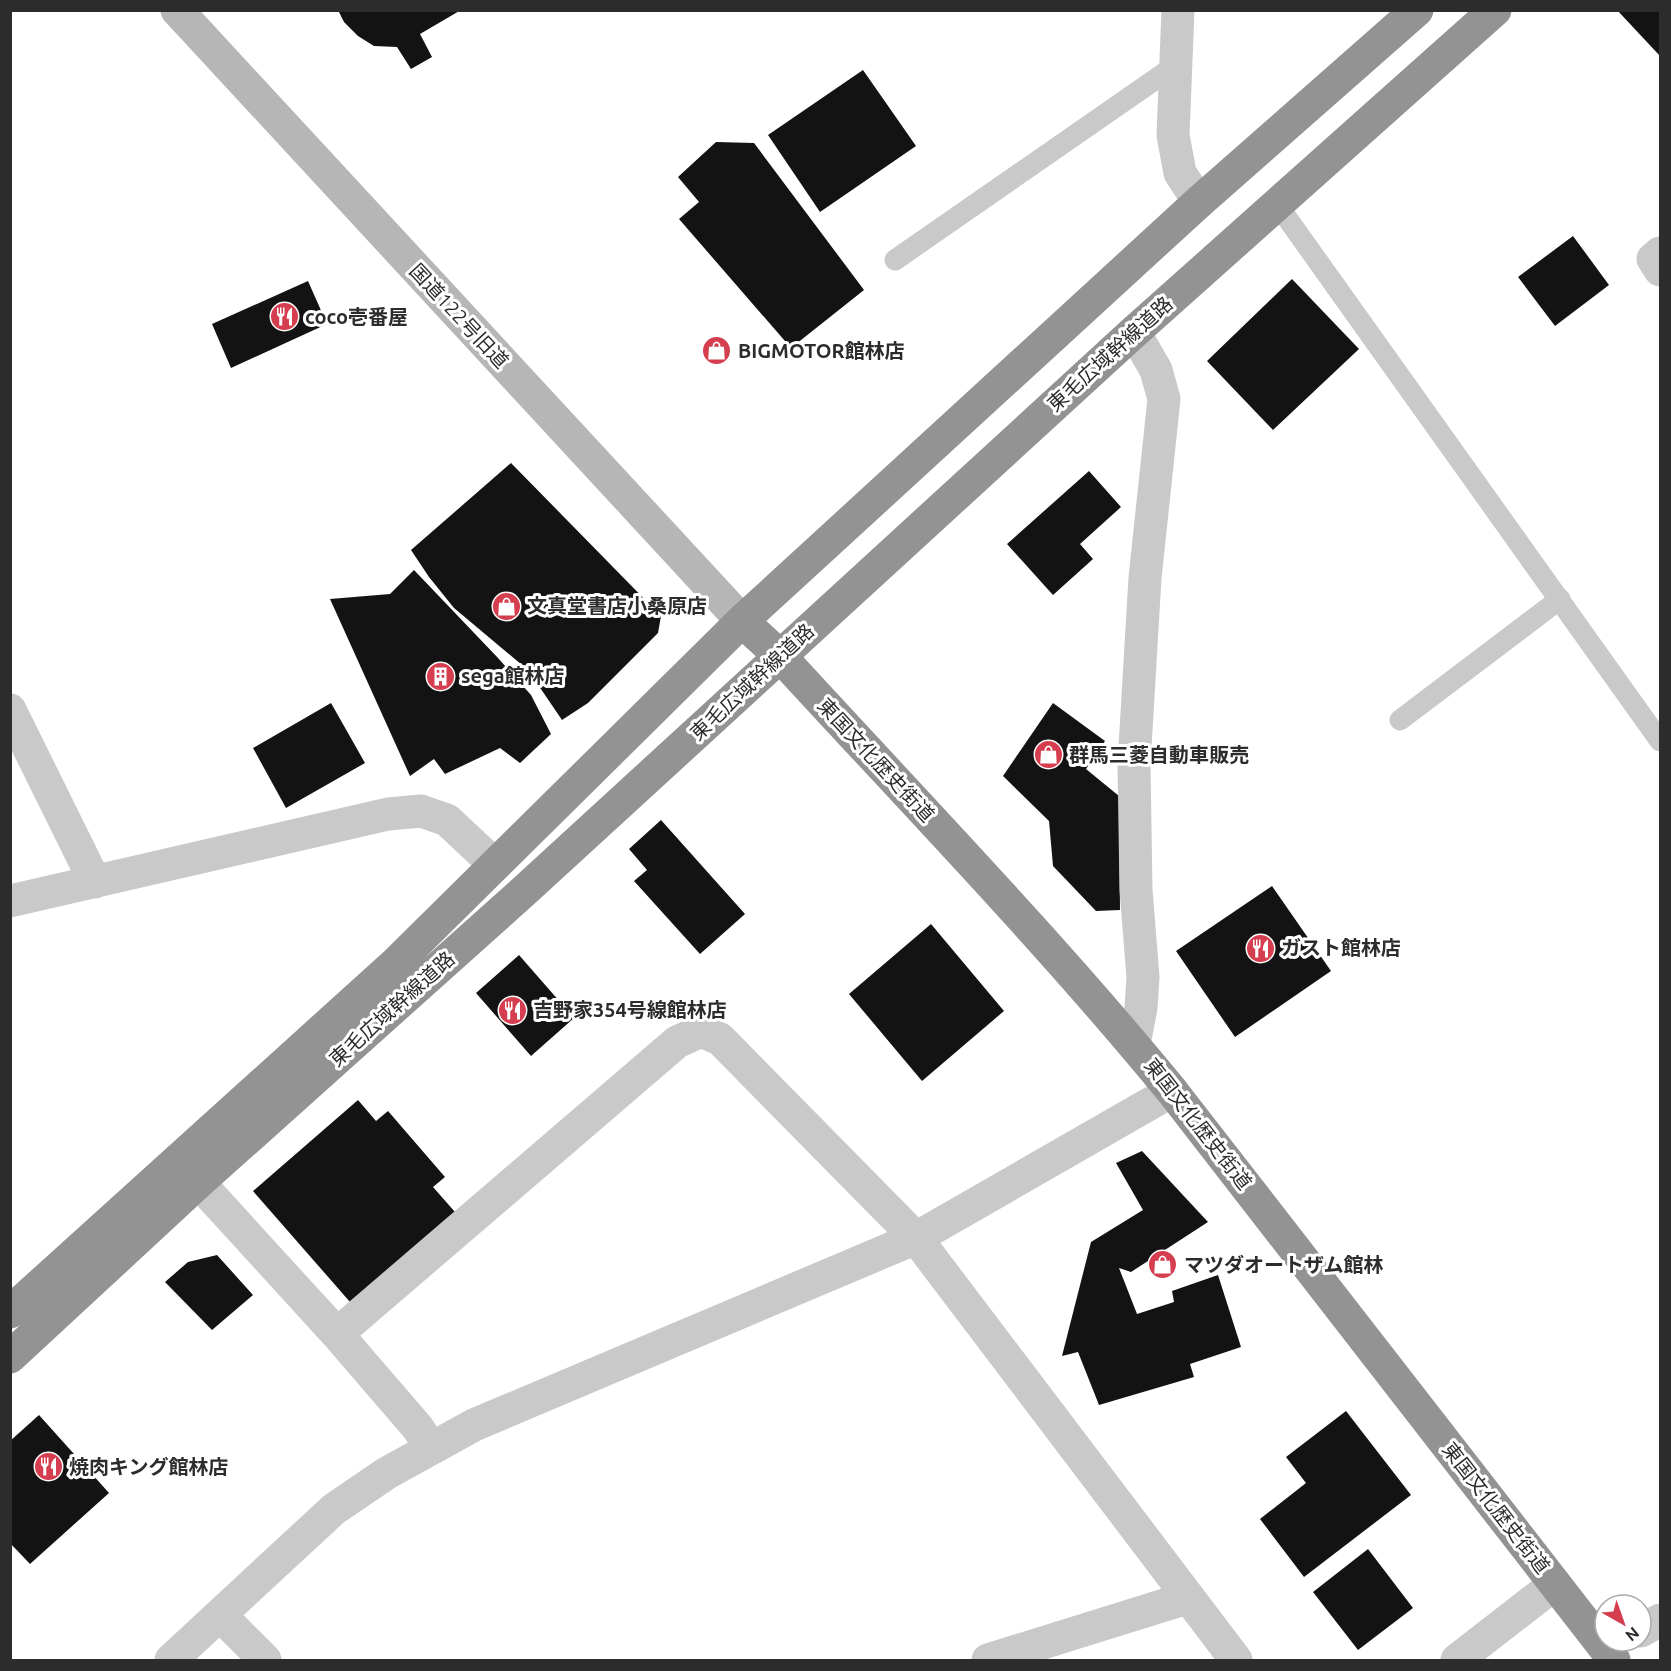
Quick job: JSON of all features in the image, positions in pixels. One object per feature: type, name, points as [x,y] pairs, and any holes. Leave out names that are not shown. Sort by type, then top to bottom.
[{"type":"highway","name":"東毛広域幹線道路","points":[[10,1357],[189,1171],[494,864],[742,621],[1199,202],[1417,10]]},
{"type":"highway","name":"東毛広域幹線道路","points":[[10,1312],[189,1171],[515,899],[1134,332],[1495,10]]},
{"type":"highway","name":"東国文化歴史街道","points":[[742,621],[780,656],[1068,968],[1134,1044],[1555,1584],[1593,1626]]},
{"type":"street","name":"国道122号旧道","points":[[177,10],[742,621]]},
{"type":"street","points":[[1178,10],[1173,135],[1180,173],[1199,202]]},
{"type":"street","points":[[1660,253],[1653,259],[1660,270]]},
{"type":"street","points":[[1134,332],[1156,370],[1164,399],[1144,578],[1134,764],[1136,890],[1143,977],[1141,1008],[1134,1044]]},
{"type":"street","points":[[10,710],[95,882]]},
{"type":"street","points":[[10,901],[388,814],[421,811],[447,820],[494,864]]},
{"type":"street","points":[[337,1334],[677,1042],[701,1031],[720,1039],[916,1238],[1236,1660]]},
{"type":"street","points":[[171,1660],[334,1509],[387,1473],[430,1448],[474,1425],[916,1238],[1172,1091]]},
{"type":"street","points":[[189,1171],[337,1334],[418,1428],[430,1448]]},
{"type":"street","points":[[1457,1660],[1555,1584]]},
{"type":"street","points":[[988,1660],[1187,1598]]},
{"type":"street","points":[[221,1616],[265,1660]]},
{"type":"lane","points":[[895,260],[1176,64]]},
{"type":"lane","points":[[1277,204],[1660,741]]},
{"type":"lane","points":[[1400,720],[1560,599]]},
{"type":"building","points":[[338,10],[461,10],[420,34],[432,57],[411,69],[397,47],[374,46],[358,36],[344,22]]},
{"type":"building","points":[[1617,10],[1660,10],[1660,56]]},
{"type":"building","points":[[863,70],[916,146],[820,212],[768,135]]},
{"type":"building","points":[[716,142],[754,143],[864,290],[791,348],[679,219],[699,202],[678,177]]},
{"type":"building","points":[[1573,236],[1609,285],[1555,326],[1518,277]]},
{"type":"building","points":[[1292,279],[1359,349],[1273,430],[1207,361]]},
{"type":"building","points":[[308,281],[327,324],[231,368],[212,324]]},
{"type":"building","points":[[511,463],[661,616],[658,633],[588,703],[562,720],[528,670],[454,608],[411,550]]},
{"type":"building","points":[[1089,471],[1121,507],[1080,544],[1093,559],[1053,595],[1007,544]]},
{"type":"building","name":"sega館林店","points":[[414,570],[531,695],[551,734],[520,763],[500,748],[445,774],[434,759],[410,776],[330,599],[390,594]]},
{"type":"building","points":[[331,703],[365,763],[286,808],[253,748]]},
{"type":"building","points":[[1053,703],[1105,741],[1086,769],[1119,796],[1120,910],[1096,911],[1053,866],[1049,821],[1003,776]]},
{"type":"building","points":[[661,820],[745,914],[700,954],[634,881],[647,870],[629,849]]},
{"type":"building","points":[[1272,886],[1331,971],[1235,1037],[1176,951]]},
{"type":"building","points":[[931,924],[1004,1011],[922,1081],[849,994]]},
{"type":"building","points":[[519,955],[574,1018],[531,1056],[476,993]]},
{"type":"building","points":[[358,1100],[376,1121],[388,1111],[445,1177],[433,1187],[455,1212],[350,1302],[253,1191]]},
{"type":"building","points":[[1142,1151],[1208,1222],[1131,1272],[1119,1268],[1137,1314],[1174,1302],[1172,1291],[1218,1275],[1241,1347],[1190,1364],[1194,1377],[1099,1405],[1078,1352],[1062,1356],[1091,1242],[1143,1210],[1116,1163]]},
{"type":"building","points":[[217,1255],[253,1295],[212,1330],[165,1282],[188,1262]]},
{"type":"building","points":[[1346,1411],[1411,1495],[1304,1577],[1260,1519],[1306,1483],[1286,1457]]},
{"type":"building","name":"焼肉キング館林店","points":[[39,1415],[109,1493],[30,1564],[10,1543],[10,1441]]},
{"type":"building","points":[[1368,1549],[1413,1608],[1358,1650],[1313,1592]]},
{"type":"place","name":"coco壱番屋","points":[[284,317]]},
{"type":"place","name":"BIGMOTOR館林店","points":[[717,351]]},
{"type":"place","name":"文真堂書店小桑原店","points":[[506,606]]},
{"type":"place","name":"sega館林店","points":[[440,676]]},
{"type":"place","name":"群馬三菱自動車販売","points":[[1048,755]]},
{"type":"place","name":"ガスト館林店","points":[[1260,948]]},
{"type":"place","name":"吉野家354号線館林店","points":[[512,1010]]},
{"type":"place","name":"マツダオートザム館林","points":[[1163,1265]]},
{"type":"place","name":"焼肉キング館林店","points":[[48,1467]]}]
